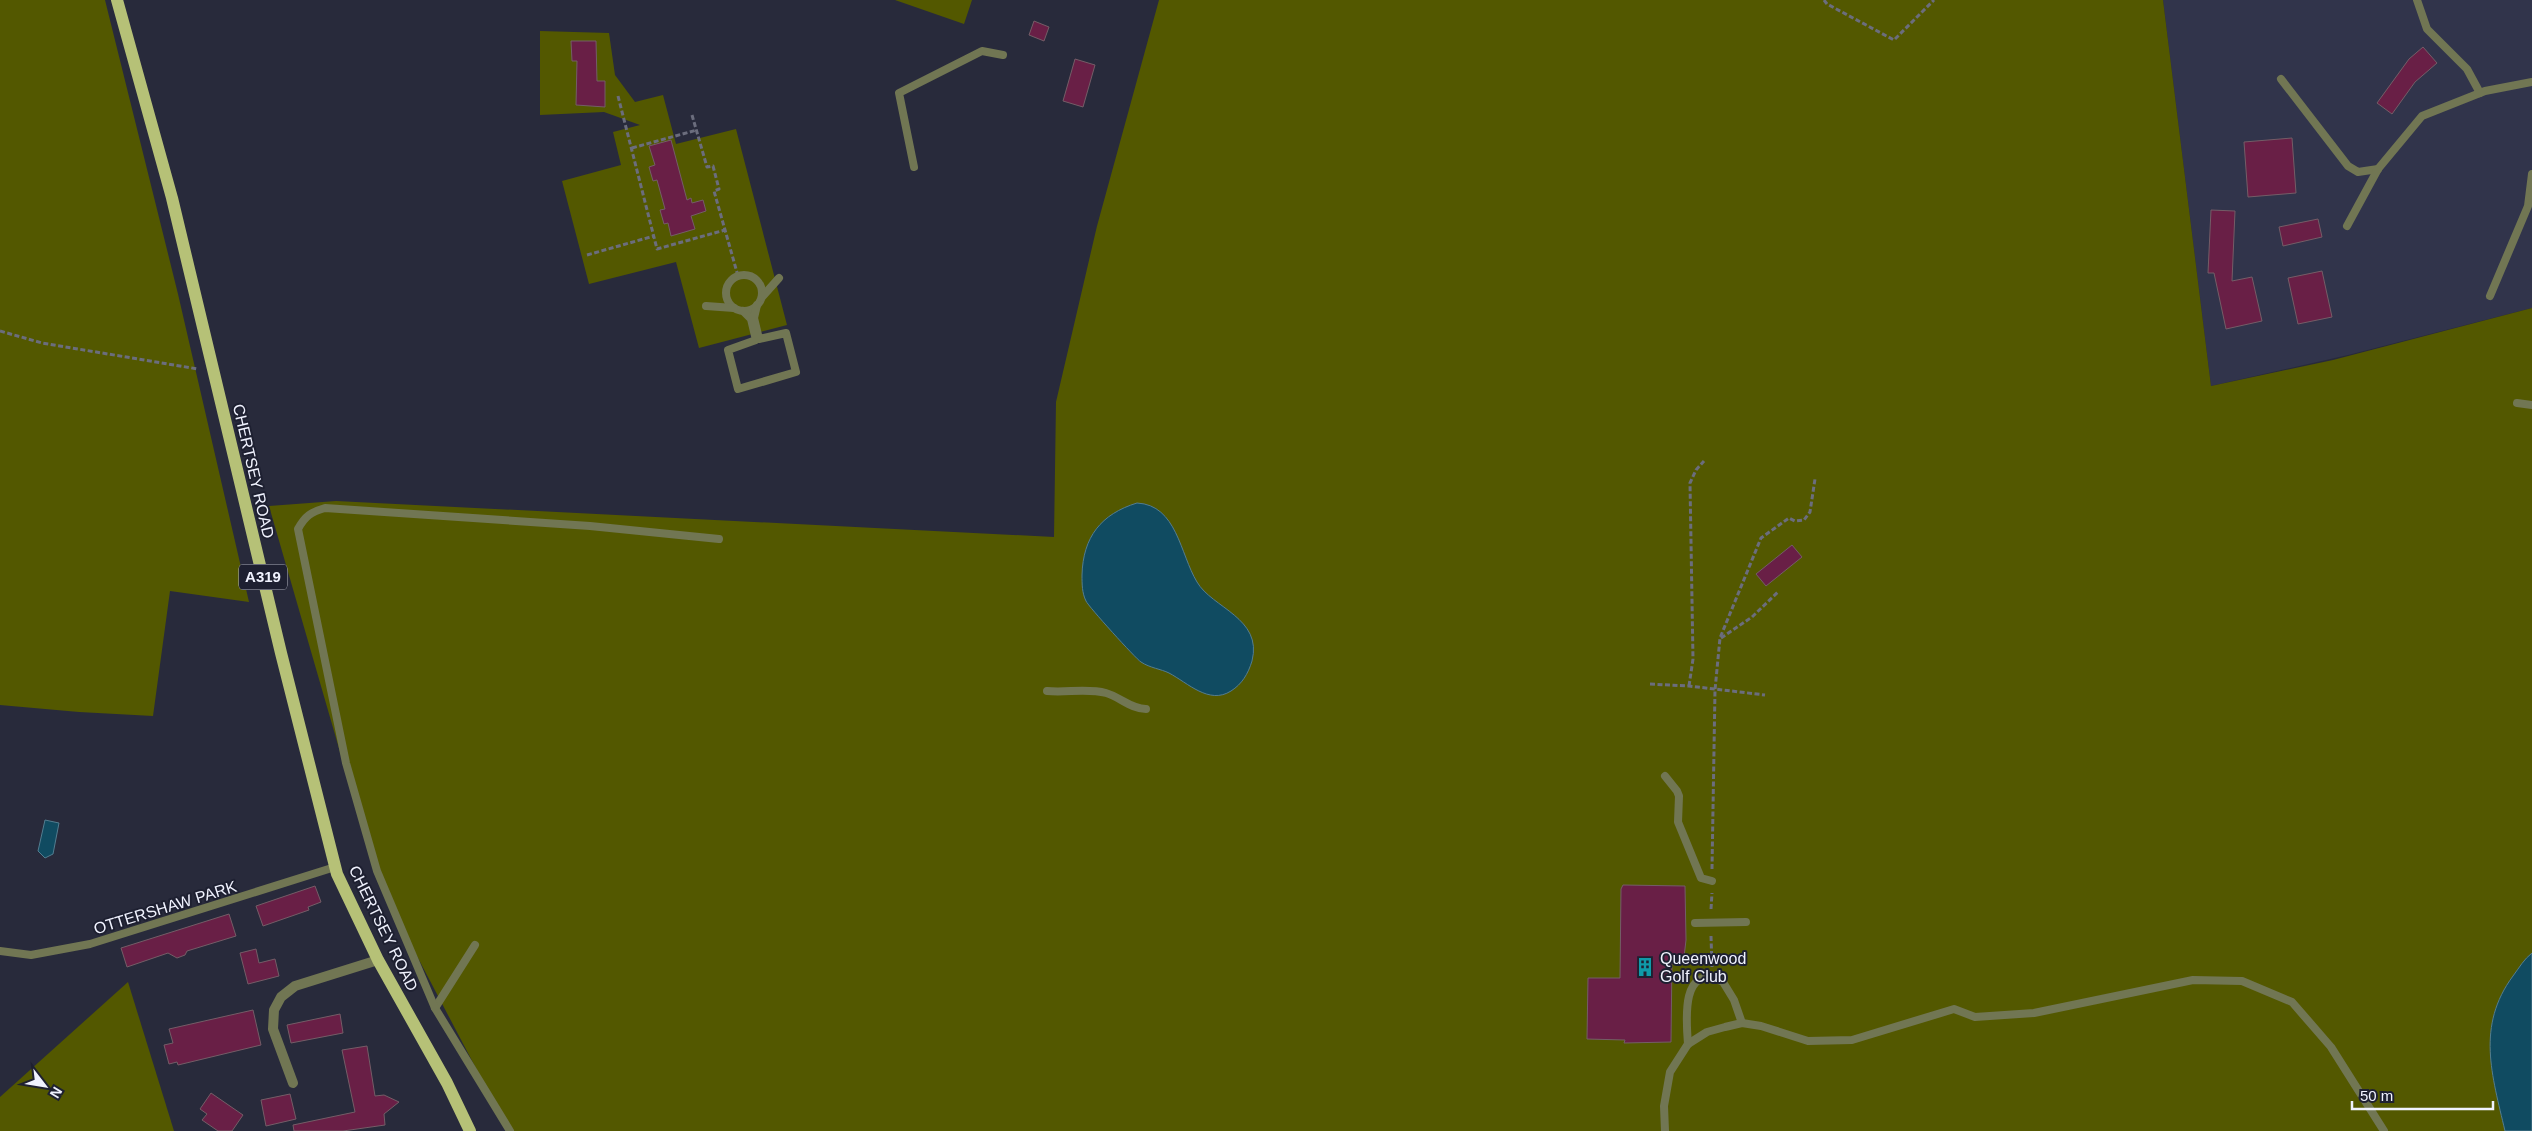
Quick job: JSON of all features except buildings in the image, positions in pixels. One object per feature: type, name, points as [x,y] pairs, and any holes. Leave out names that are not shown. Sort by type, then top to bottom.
[{"type":"main road","name":"CHERTSEY ROAD","points":[[118,0],[172,198],[335,867],[378,960],[447,1083],[470,1131]]},
{"type":"street","points":[[293,1083],[274,1029],[274,1010],[281,998],[295,986],[378,960]]},
{"type":"lane","points":[[2417,0],[2427,28],[2468,69],[2480,93]]},
{"type":"lane","points":[[914,167],[899,93],[982,51],[1003,55]]},
{"type":"lane","points":[[2282,79],[2348,166],[2358,172],[2378,169]]},
{"type":"lane","points":[[2348,226],[2378,169],[2422,116],[2480,93],[2532,82]]},
{"type":"lane","points":[[2490,296],[2528,206],[2532,174]]},
{"type":"lane","points":[[706,306],[734,308],[743,311],[751,319],[756,340],[728,350],[738,389],[796,372],[786,333],[759,339],[754,318],[761,289],[757,281],[748,275],[738,276],[729,282],[726,293],[730,304],[734,308]]},
{"type":"lane","points":[[743,311],[759,302],[779,278]]},
{"type":"lane","points":[[2517,403],[2532,405]]},
{"type":"lane","points":[[510,1131],[435,1008],[377,871],[346,763],[298,530],[304,518],[312,512],[325,508],[590,526],[718,539]]},
{"type":"lane","points":[[1047,691],[1094,691],[1118,697],[1138,709],[1146,709]]},
{"type":"lane","points":[[1665,776],[1679,796],[1678,822],[1701,878],[1712,881]]},
{"type":"lane","name":"OTTERSHAW PARK","points":[[0,951],[31,955],[90,944],[335,867]]},
{"type":"lane","points":[[1695,923],[1746,922]]},
{"type":"lane","points":[[435,1008],[475,945]]},
{"type":"lane","points":[[1688,1044],[1687,999],[1693,987],[1700,979],[1713,978],[1723,982],[1728,989],[1742,1023]]},
{"type":"lane","points":[[1665,1131],[1664,1106],[1670,1072],[1688,1044],[1707,1032],[1742,1023],[1808,1041],[1831,1042],[1852,1040],[1954,1009],[1975,1017],[2034,1013],[2193,980],[2242,981],[2292,1002],[2331,1047],[2384,1131]]},
{"type":"path","points":[[1824,0],[1827,4],[1894,40],[1934,0]]},
{"type":"path","points":[[618,96],[657,249],[725,230]]},
{"type":"path","points":[[692,115],[708,167],[713,166],[719,189],[714,190],[738,276]]},
{"type":"path","points":[[632,148],[696,130]]},
{"type":"path","points":[[586,255],[654,236]]},
{"type":"path","points":[[0,331],[42,343],[214,372]]},
{"type":"path","points":[[1689,686],[1693,659],[1690,483],[1696,470],[1704,461]]},
{"type":"path","points":[[1713,978],[1711,924],[1715,690],[1720,638],[1761,538],[1790,518],[1795,521],[1804,520],[1810,512],[1815,479]]},
{"type":"path","points":[[1720,638],[1752,617],[1779,591]]},
{"type":"path","points":[[1650,684],[1689,686],[1764,695]]},
{"type":"shaded area","points":[[0,0],[105,0],[178,294],[249,602],[170,591],[153,716],[0,705]]},
{"type":"shaded area","points":[[895,0],[972,0],[964,24]]},
{"type":"shaded area","points":[[1159,0],[2163,0],[2211,386],[2333,360],[2532,308],[2532,1131],[509,1131],[377,880],[269,506],[336,501],[1054,537],[1056,402],[1097,226]]},
{"type":"shaded area","points":[[2163,0],[2532,0],[2532,308],[2348,355],[2211,386]]},
{"type":"shaded area","points":[[540,31],[609,33],[615,75],[635,102],[663,95],[676,144],[736,129],[787,325],[699,348],[676,262],[589,284],[562,181],[621,165],[613,132],[640,125],[604,112],[540,115]]},
{"type":"shaded area","points":[[1137,503],[1150,506],[1161,512],[1169,521],[1197,582],[1204,591],[1234,615],[1250,634],[1253,646],[1249,670],[1238,685],[1223,695],[1215,696],[1199,691],[1169,673],[1141,662],[1086,601],[1083,592],[1082,575],[1083,561],[1090,538],[1096,529],[1113,514]]},
{"type":"shaded area","points":[[45,820],[59,823],[53,854],[45,858],[38,851]]},
{"type":"shaded area","points":[[2532,953],[2532,1131],[2505,1131],[2492,1071],[2491,1032],[2494,1013],[2502,995],[2513,976]]},
{"type":"shaded area","points":[[128,982],[174,1131],[0,1131],[0,1097]]},
{"type":"place","name":"Queenwood Golf Club","points":[[1645,967]]}]
